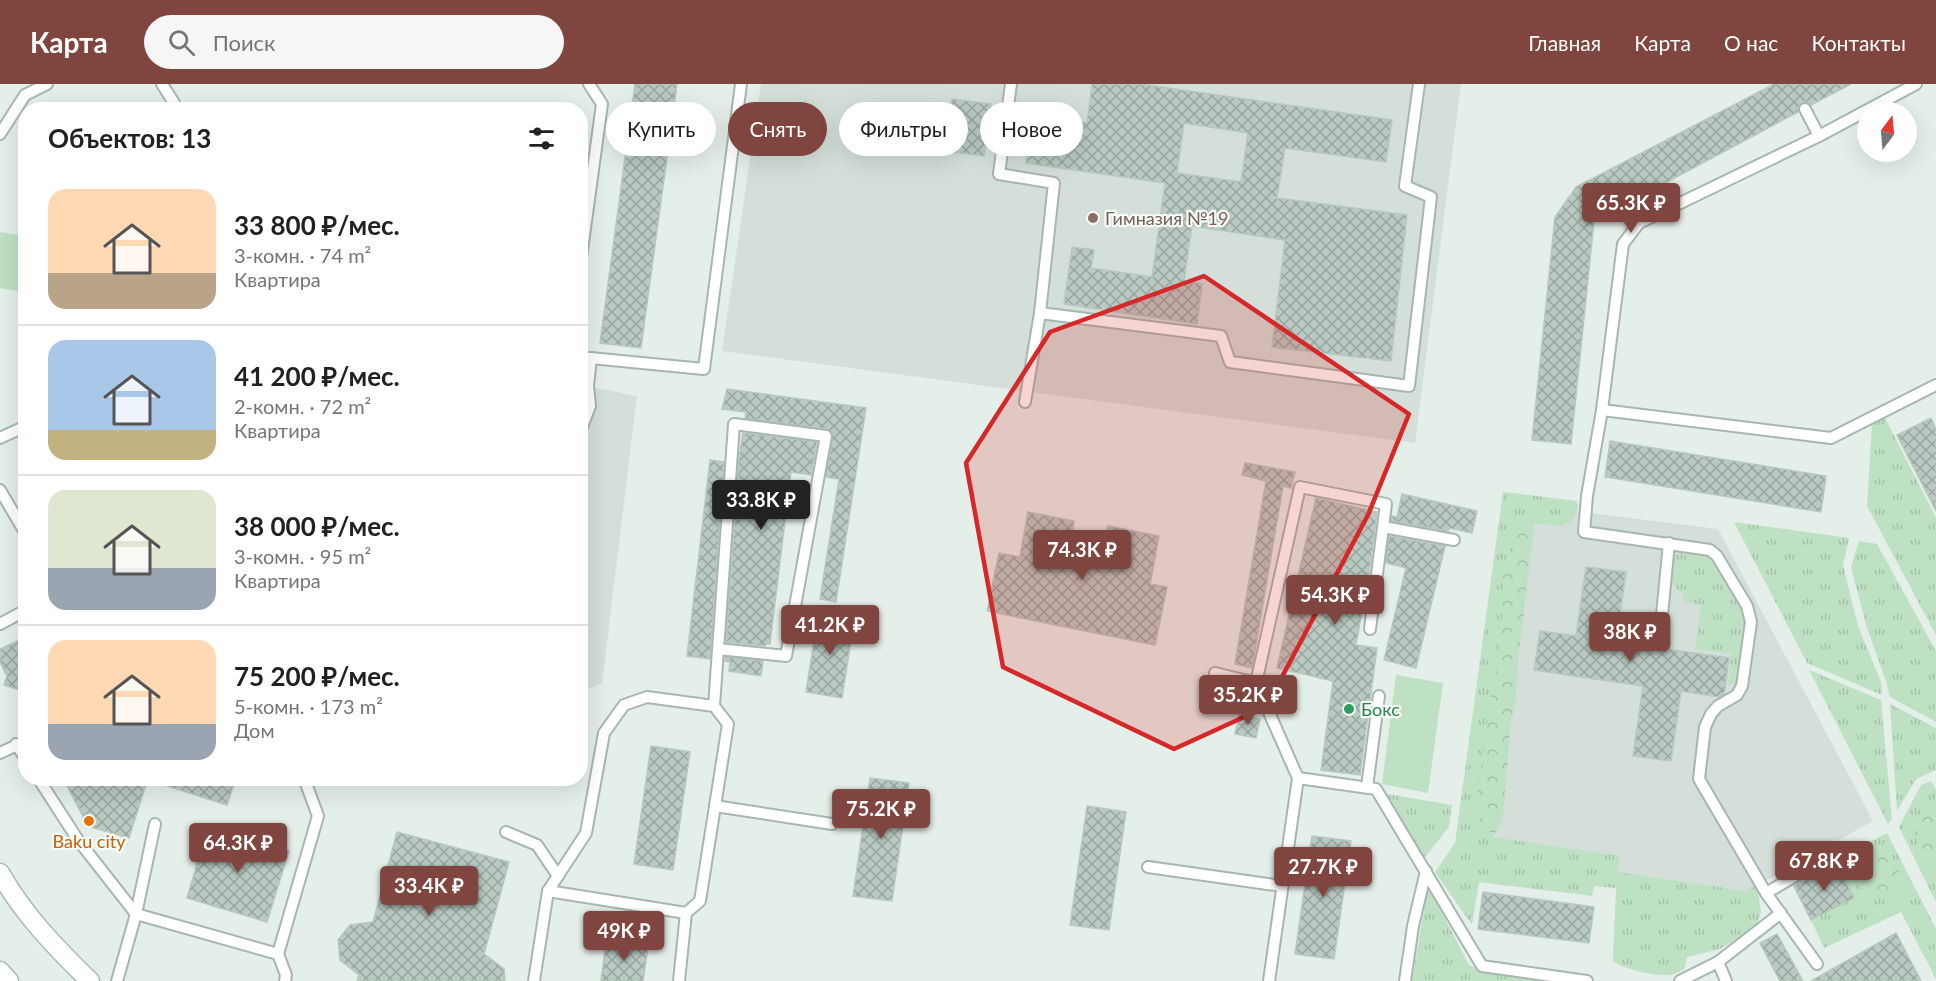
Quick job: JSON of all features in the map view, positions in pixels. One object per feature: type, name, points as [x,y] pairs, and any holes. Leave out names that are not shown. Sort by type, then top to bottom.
[{"type":"main road","points":[[0,873],[15,900],[61,953],[90,981]]},
{"type":"main road","points":[[0,970],[9,981]]},
{"type":"lane","points":[[21,102],[25,95],[47,84]]},
{"type":"lane","points":[[162,84],[173,102]]},
{"type":"lane","points":[[588,207],[602,104],[589,84]]},
{"type":"lane","points":[[588,358],[704,369],[741,84]]},
{"type":"lane","points":[[1011,84],[999,174],[1054,183],[1040,313],[1025,402]]},
{"type":"lane","points":[[1040,313],[1221,336],[1230,362],[1409,386],[1431,196],[1405,186],[1419,84]]},
{"type":"lane","points":[[1817,964],[1766,893],[1699,779],[1705,727],[1711,714],[1718,706],[1737,695],[1742,686],[1751,622],[1747,606],[1718,556],[1710,550],[1584,532],[1587,496],[1602,410],[1623,244],[1639,223],[1819,136],[1916,84]]},
{"type":"lane","points":[[0,134],[18,106]]},
{"type":"lane","points":[[1805,109],[1819,136]]},
{"type":"lane","points":[[1602,410],[1831,438],[1936,385]]},
{"type":"lane","points":[[588,386],[590,406],[588,411]]},
{"type":"lane","points":[[679,981],[686,913],[700,901],[728,724],[714,706],[734,424],[826,436],[786,656],[718,650]]},
{"type":"lane","points":[[0,438],[18,430]]},
{"type":"lane","points":[[1269,981],[1298,778],[1257,683],[1300,487],[1386,504],[1370,629]]},
{"type":"lane","points":[[0,489],[18,520]]},
{"type":"lane","points":[[1383,527],[1454,540]]},
{"type":"lane","points":[[1661,625],[1669,543]]},
{"type":"lane","points":[[0,624],[18,614]]},
{"type":"lane","points":[[1215,673],[1257,683]]},
{"type":"lane","points":[[1366,787],[1379,696]]},
{"type":"lane","points":[[534,981],[548,891],[586,833],[604,733],[624,705],[647,698],[714,706]]},
{"type":"lane","points":[[0,753],[18,744]]},
{"type":"lane","points":[[1298,778],[1376,789],[1482,966],[1587,981]]},
{"type":"lane","points":[[43,786],[78,840],[136,914],[278,954]]},
{"type":"lane","points":[[285,981],[286,975],[278,954],[318,816],[307,786]]},
{"type":"lane","points":[[715,806],[832,824]]},
{"type":"lane","points":[[117,981],[136,914],[155,824]]},
{"type":"lane","points":[[506,832],[537,845],[558,876]]},
{"type":"lane","points":[[1148,867],[1282,886]]},
{"type":"lane","points":[[1405,981],[1413,926],[1426,871]]},
{"type":"lane","points":[[1766,893],[1797,875]]},
{"type":"lane","points":[[548,891],[686,913]]},
{"type":"lane","points":[[1680,981],[1718,962],[1781,913]]},
{"type":"lane","points":[[1718,962],[1726,981]]},
{"type":"highlighted area","points":[[1204,276],[1409,414],[1368,515],[1266,707],[1174,749],[1003,667],[966,463],[1050,332]]},
{"type":"shaded area","name":"Гимназия №19","points":[[761,84],[1461,84],[1415,443],[722,351],[750,156],[827,156],[827,102],[758,102]]},
{"type":"shaded area","points":[[588,386],[637,396],[602,683],[588,689]]},
{"type":"shaded area","points":[[1502,502],[1718,529],[1873,821],[1747,891],[1459,850]]},
{"type":"green space","points":[[0,232],[18,235],[18,291],[0,288]]},
{"type":"green space","points":[[1885,418],[1936,518],[1936,635],[1867,506],[1872,424]]},
{"type":"green space","points":[[1503,492],[1577,501],[1578,508],[1572,521],[1562,526],[1532,523],[1493,837],[1620,856],[1617,872],[1747,891],[1757,885],[1761,912],[1758,922],[1740,937],[1720,949],[1687,957],[1684,970],[1674,974],[1657,975],[1640,972],[1613,961],[1616,888],[1594,886],[1592,896],[1479,882],[1472,925],[1435,872],[1455,843]]},
{"type":"green space","points":[[1529,514],[1534,528],[1518,662],[1516,700],[1511,720],[1503,818],[1496,833],[1481,830],[1477,797],[1497,668],[1503,607],[1503,565],[1523,517]]},
{"type":"green space","points":[[1734,522],[1849,538],[1843,565],[1858,626],[1881,682],[1882,695],[1807,663]]},
{"type":"green space","points":[[1859,541],[1877,544],[1936,651],[1936,722],[1890,697],[1867,628],[1851,567]]},
{"type":"green space","points":[[1689,551],[1709,554],[1746,617],[1747,624],[1738,684],[1728,683],[1731,654],[1695,649],[1701,605],[1683,602],[1684,595],[1674,586],[1671,578],[1675,555]]},
{"type":"green space","points":[[1809,670],[1881,700],[1892,819],[1888,824]]},
{"type":"green space","points":[[1396,675],[1443,683],[1428,793],[1382,784]]},
{"type":"green space","points":[[1890,704],[1936,728],[1936,770],[1916,779],[1897,811]]},
{"type":"green space","points":[[1931,781],[1936,790],[1936,902],[1899,827],[1921,785]]},
{"type":"green space","points":[[1387,794],[1452,805],[1449,827],[1424,858]]},
{"type":"green space","points":[[1926,806],[1931,807],[1936,814],[1936,878],[1924,861],[1913,828],[1922,809]]},
{"type":"green space","points":[[1887,833],[1936,929],[1936,979],[1901,912],[1824,948],[1811,920],[1837,864],[1836,860]]},
{"type":"green space","points":[[1872,852],[1886,857],[1896,867],[1908,896],[1904,900],[1889,893],[1862,889],[1854,882],[1860,864]]},
{"type":"green space","points":[[1428,886],[1469,965],[1483,971],[1559,981],[1412,981]]},
{"type":"building","points":[[635,84],[677,84],[675,102],[633,102]]},
{"type":"building","points":[[1092,84],[1140,84],[1392,120],[1386,162],[1285,148],[1277,198],[1407,215],[1391,361],[1272,347],[1285,240],[1192,226],[1184,281],[1202,284],[1197,324],[1064,304],[1072,247],[1094,250],[1091,268],[1152,277],[1165,183],[1026,163],[1027,156],[1083,156],[1083,122],[1087,123]],"holes":[[[1184,123],[1248,133],[1241,182],[1177,173]]]},
{"type":"building","points":[[1774,84],[1851,84],[1811,105],[1806,102],[1801,103],[1798,112],[1594,221],[1571,444],[1532,440],[1555,217],[1576,187]]},
{"type":"building","points":[[952,99],[980,103],[980,155],[968,154],[968,102],[952,102]]},
{"type":"building","points":[[625,156],[667,156],[641,348],[600,343]]},
{"type":"building","points":[[727,389],[866,408],[836,602],[820,599],[839,479],[826,477],[833,433],[827,429],[745,418],[746,412],[722,409]]},
{"type":"building","points":[[1931,418],[1936,429],[1936,511],[1897,435]]},
{"type":"building","points":[[743,433],[817,442],[811,475],[791,472],[770,644],[765,646],[726,642],[739,458]]},
{"type":"building","points":[[1610,441],[1826,476],[1821,512],[1605,477]]},
{"type":"building","points":[[710,460],[724,462],[710,659],[687,656]]},
{"type":"building","points":[[1245,463],[1295,472],[1291,488],[1283,486],[1252,668],[1235,664],[1266,481],[1242,475]]},
{"type":"building","points":[[1402,494],[1477,511],[1472,533],[1391,521],[1392,516],[1397,517]]},
{"type":"building","points":[[1316,498],[1377,512],[1356,645],[1377,648],[1360,775],[1321,770],[1333,681],[1277,668]]},
{"type":"building","points":[[1028,512],[1074,521],[1071,538],[1104,545],[1108,526],[1159,536],[1150,584],[1167,587],[1155,645],[987,611],[999,553],[1020,557]]},
{"type":"building","points":[[1389,536],[1445,546],[1416,668],[1384,660],[1406,568],[1386,563]]},
{"type":"building","points":[[1586,567],[1626,572],[1616,642],[1729,658],[1724,694],[1719,697],[1681,691],[1671,761],[1633,756],[1643,686],[1534,670],[1540,631],[1576,636]]},
{"type":"building","points":[[818,615],[854,621],[842,698],[806,692]]},
{"type":"building","points":[[18,641],[18,689],[4,685],[7,676],[0,662],[0,649]]},
{"type":"building","points":[[725,657],[763,661],[761,676],[729,671],[730,662],[725,661]]},
{"type":"building","points":[[1239,715],[1260,719],[1256,738],[1235,734]]},
{"type":"building","points":[[651,746],[690,752],[673,870],[634,864]]},
{"type":"building","points":[[870,778],[909,783],[892,901],[853,896]]},
{"type":"building","points":[[67,786],[145,786],[129,838],[88,826]]},
{"type":"building","points":[[168,786],[233,786],[227,805]]},
{"type":"building","points":[[1087,806],[1126,812],[1109,930],[1070,925]]},
{"type":"building","points":[[208,826],[289,851],[267,922],[187,898]]},
{"type":"building","points":[[397,832],[509,862],[484,954],[504,969],[505,981],[357,981],[359,975],[340,960],[338,940],[350,925],[373,922]]},
{"type":"building","points":[[1312,836],[1351,841],[1334,959],[1295,954]]},
{"type":"building","points":[[1837,864],[1854,898],[1811,920],[1794,886]]},
{"type":"building","points":[[1483,892],[1594,907],[1589,943],[1478,929]]},
{"type":"building","points":[[1896,933],[1921,981],[1811,981]]},
{"type":"building","points":[[1777,934],[1803,981],[1780,981],[1760,943]]},
{"type":"building","points":[[606,941],[648,947],[643,981],[601,981]]},
{"type":"place","name":"Гимназия №19","points":[[1093,218]]},
{"type":"place","name":"Бокс","points":[[1349,709]]},
{"type":"place","name":"Baku city","points":[[89,821]]}]
